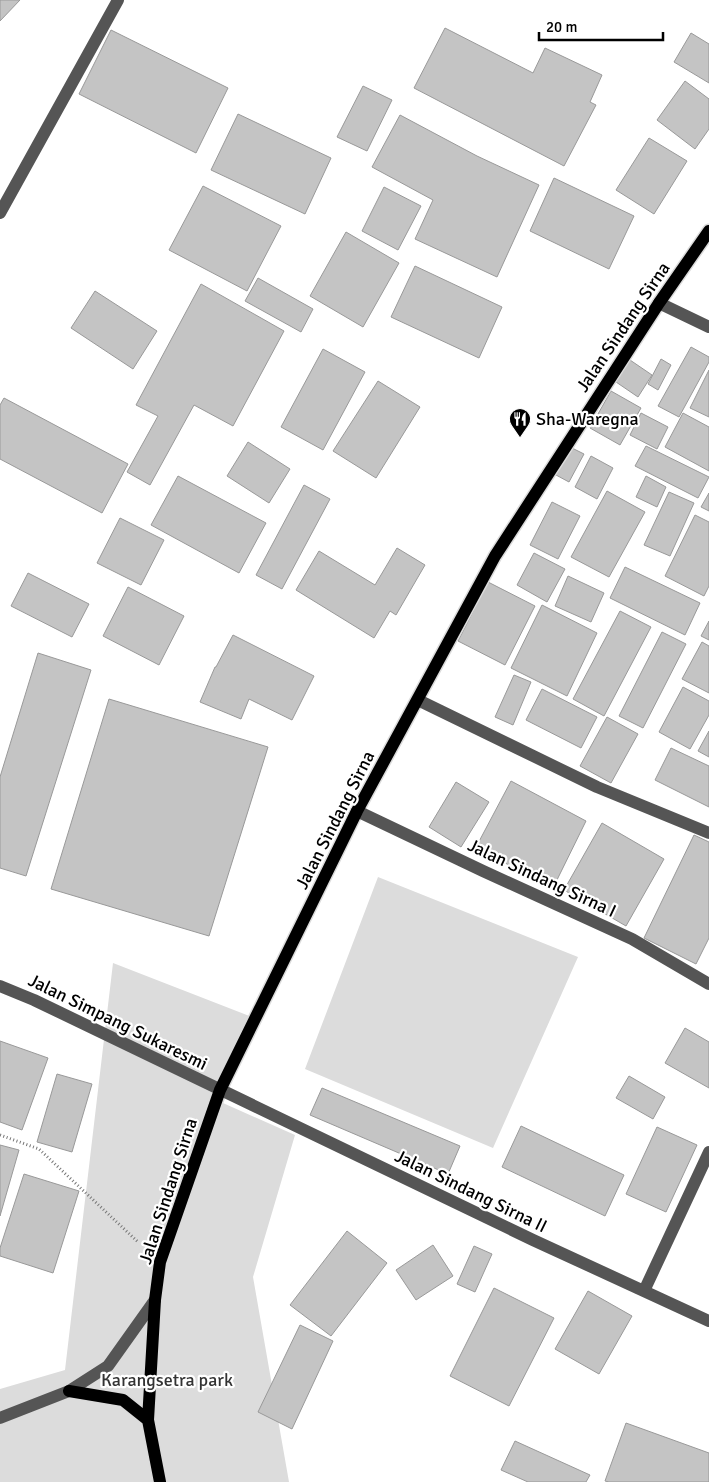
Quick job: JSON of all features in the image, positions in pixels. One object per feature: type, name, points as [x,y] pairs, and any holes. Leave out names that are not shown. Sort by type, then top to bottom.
[{"type":"main road","name":"Jalan Sindang Sirna","points":[[160,1482],[148,1420],[155,1300],[160,1262],[220,1090],[357,810],[495,556],[659,303],[709,231]]},
{"type":"main road","points":[[69,1391],[123,1400],[148,1420]]},
{"type":"street","points":[[0,213],[118,0]]},
{"type":"street","points":[[659,303],[709,327]]},
{"type":"street","points":[[418,700],[597,787],[709,834]]},
{"type":"street","name":"Jalan Sindang Sirna I","points":[[357,810],[483,871],[632,939],[709,984]]},
{"type":"street","name":"Jalan Simpang Sukaresmi","points":[[0,986],[34,1000],[220,1090]]},
{"type":"street","name":"Jalan Sindang Sirna II","points":[[220,1090],[709,1320]]},
{"type":"street","points":[[644,1291],[709,1152]]},
{"type":"street","points":[[0,1418],[69,1391],[108,1366],[155,1300]]},
{"type":"path","points":[[0,1135],[39,1149],[160,1262]]},
{"type":"green space","points":[[378,877],[578,957],[493,1148],[305,1069]]},
{"type":"green space","name":"Karangsetra park","points":[[113,963],[252,1017],[214,1099],[295,1135],[253,1277],[289,1482],[0,1482],[0,1389],[65,1370]]},
{"type":"building","points":[[0,0],[20,0],[0,21]]},
{"type":"building","points":[[445,28],[533,73],[545,48],[602,75],[590,102],[596,105],[564,166],[414,88]]},
{"type":"building","points":[[111,30],[228,88],[196,153],[79,94]]},
{"type":"building","points":[[691,33],[709,44],[709,83],[674,62]]},
{"type":"building","points":[[685,81],[709,99],[709,129],[695,149],[657,120]]},
{"type":"building","points":[[363,86],[392,100],[367,151],[337,137]]},
{"type":"building","points":[[238,114],[331,158],[305,214],[211,170]]},
{"type":"building","points":[[400,115],[477,156],[539,185],[497,277],[415,239],[433,200],[372,167]]},
{"type":"building","points":[[649,138],[687,161],[654,214],[616,190]]},
{"type":"building","points":[[554,178],[634,216],[609,269],[530,231]]},
{"type":"building","points":[[203,186],[281,226],[247,291],[169,250]]},
{"type":"building","points":[[384,187],[421,206],[398,250],[362,231]]},
{"type":"building","points":[[346,232],[399,263],[363,327],[310,296]]},
{"type":"building","points":[[415,266],[502,307],[479,358],[391,317]]},
{"type":"building","points":[[258,278],[313,309],[301,332],[245,301]]},
{"type":"building","points":[[201,284],[284,331],[233,426],[194,405],[150,485],[127,472],[158,416],[136,405]]},
{"type":"building","points":[[95,291],[157,331],[133,369],[71,328]]},
{"type":"building","points":[[691,347],[709,357],[709,362],[679,417],[658,406]]},
{"type":"building","points":[[323,349],[365,372],[323,450],[281,427]]},
{"type":"building","points":[[661,359],[671,365],[658,390],[648,384]]},
{"type":"building","points":[[630,360],[652,375],[638,397],[616,382]]},
{"type":"building","points":[[709,370],[709,417],[690,408]]},
{"type":"building","points":[[378,381],[420,407],[376,478],[333,451]]},
{"type":"building","points":[[611,391],[641,408],[620,445],[590,428]]},
{"type":"building","points":[[4,398],[128,464],[102,513],[0,459],[0,405]]},
{"type":"building","points":[[641,413],[668,427],[657,449],[630,435]]},
{"type":"building","points":[[683,413],[709,427],[709,471],[665,447]]},
{"type":"building","points":[[248,442],[290,469],[269,503],[227,476]]},
{"type":"building","points":[[646,446],[709,477],[698,498],[635,466]]},
{"type":"building","points":[[570,447],[584,454],[569,482],[556,475]]},
{"type":"building","points":[[591,456],[613,468],[597,499],[575,487]]},
{"type":"building","points":[[178,476],[266,523],[239,573],[151,525]]},
{"type":"building","points":[[646,476],[666,487],[657,507],[636,497]]},
{"type":"building","points":[[304,485],[330,499],[282,589],[256,575]]},
{"type":"building","points":[[607,491],[645,512],[609,577],[571,557]]},
{"type":"building","points":[[669,492],[694,503],[670,556],[644,545]]},
{"type":"building","points":[[709,493],[709,511],[701,507]]},
{"type":"building","points":[[552,502],[580,516],[558,559],[530,545]]},
{"type":"building","points":[[695,515],[709,522],[709,586],[704,596],[665,576]]},
{"type":"building","points":[[120,518],[164,540],[141,585],[97,563]]},
{"type":"building","points":[[397,548],[425,565],[396,615],[390,611],[374,638],[296,590],[319,551],[375,585]]},
{"type":"building","points":[[534,553],[565,569],[547,602],[517,585]]},
{"type":"building","points":[[625,567],[700,603],[685,635],[610,598]]},
{"type":"building","points":[[28,573],[89,604],[72,637],[11,606]]},
{"type":"building","points":[[568,576],[604,593],[591,622],[555,606]]},
{"type":"building","points":[[488,582],[535,606],[505,665],[458,641]]},
{"type":"building","points":[[128,587],[184,616],[159,665],[103,636]]},
{"type":"building","points":[[542,605],[597,633],[567,696],[511,668]]},
{"type":"building","points":[[620,611],[651,627],[604,716],[573,699]]},
{"type":"building","points":[[709,621],[709,640],[701,636]]},
{"type":"building","points":[[662,632],[686,644],[643,728],[619,716]]},
{"type":"building","points":[[233,635],[314,676],[292,720],[249,699],[241,719],[200,702],[215,667]]},
{"type":"building","points":[[702,642],[709,646],[709,693],[682,679]]},
{"type":"building","points":[[38,653],[91,670],[26,876],[0,868],[0,777]]},
{"type":"building","points":[[514,675],[531,682],[513,725],[495,717]]},
{"type":"building","points":[[683,687],[709,701],[709,715],[690,749],[659,732]]},
{"type":"building","points":[[542,689],[597,717],[581,748],[526,720]]},
{"type":"building","points":[[109,699],[268,747],[209,936],[51,889]]},
{"type":"building","points":[[607,717],[638,734],[611,783],[580,766]]},
{"type":"building","points":[[709,731],[709,757],[698,751]]},
{"type":"building","points":[[671,748],[709,766],[709,807],[655,780]]},
{"type":"building","points":[[511,781],[586,821],[554,886],[475,849]]},
{"type":"building","points":[[456,782],[489,802],[461,847],[429,827]]},
{"type":"building","points":[[602,823],[664,859],[626,926],[564,890]]},
{"type":"building","points":[[694,835],[709,842],[709,938],[696,964],[644,938]]},
{"type":"building","points":[[685,1028],[709,1042],[709,1088],[665,1063]]},
{"type":"building","points":[[0,1041],[48,1058],[22,1130],[0,1122]]},
{"type":"building","points":[[57,1074],[92,1084],[72,1152],[37,1142]]},
{"type":"building","points":[[629,1076],[665,1097],[653,1119],[616,1098]]},
{"type":"building","points":[[322,1088],[460,1146],[448,1174],[310,1115]]},
{"type":"building","points":[[521,1126],[624,1175],[605,1216],[502,1167]]},
{"type":"building","points":[[657,1127],[697,1145],[666,1212],[626,1194]]},
{"type":"building","points":[[0,1145],[19,1150],[0,1216]]},
{"type":"building","points":[[24,1174],[79,1191],[53,1273],[0,1256],[0,1248]]},
{"type":"building","points":[[347,1231],[387,1263],[331,1336],[290,1305]]},
{"type":"building","points":[[433,1245],[453,1276],[416,1300],[396,1270]]},
{"type":"building","points":[[474,1246],[492,1254],[475,1292],[457,1284]]},
{"type":"building","points":[[494,1288],[554,1318],[509,1406],[450,1376]]},
{"type":"building","points":[[588,1291],[632,1316],[599,1374],[555,1349]]},
{"type":"building","points":[[300,1325],[333,1341],[292,1429],[258,1412]]},
{"type":"building","points":[[626,1423],[709,1453],[709,1482],[605,1481]]},
{"type":"building","points":[[515,1441],[590,1475],[586,1482],[528,1482],[501,1470]]},
{"type":"place","name":"Sha-Waregna","points":[[520,438]]}]
